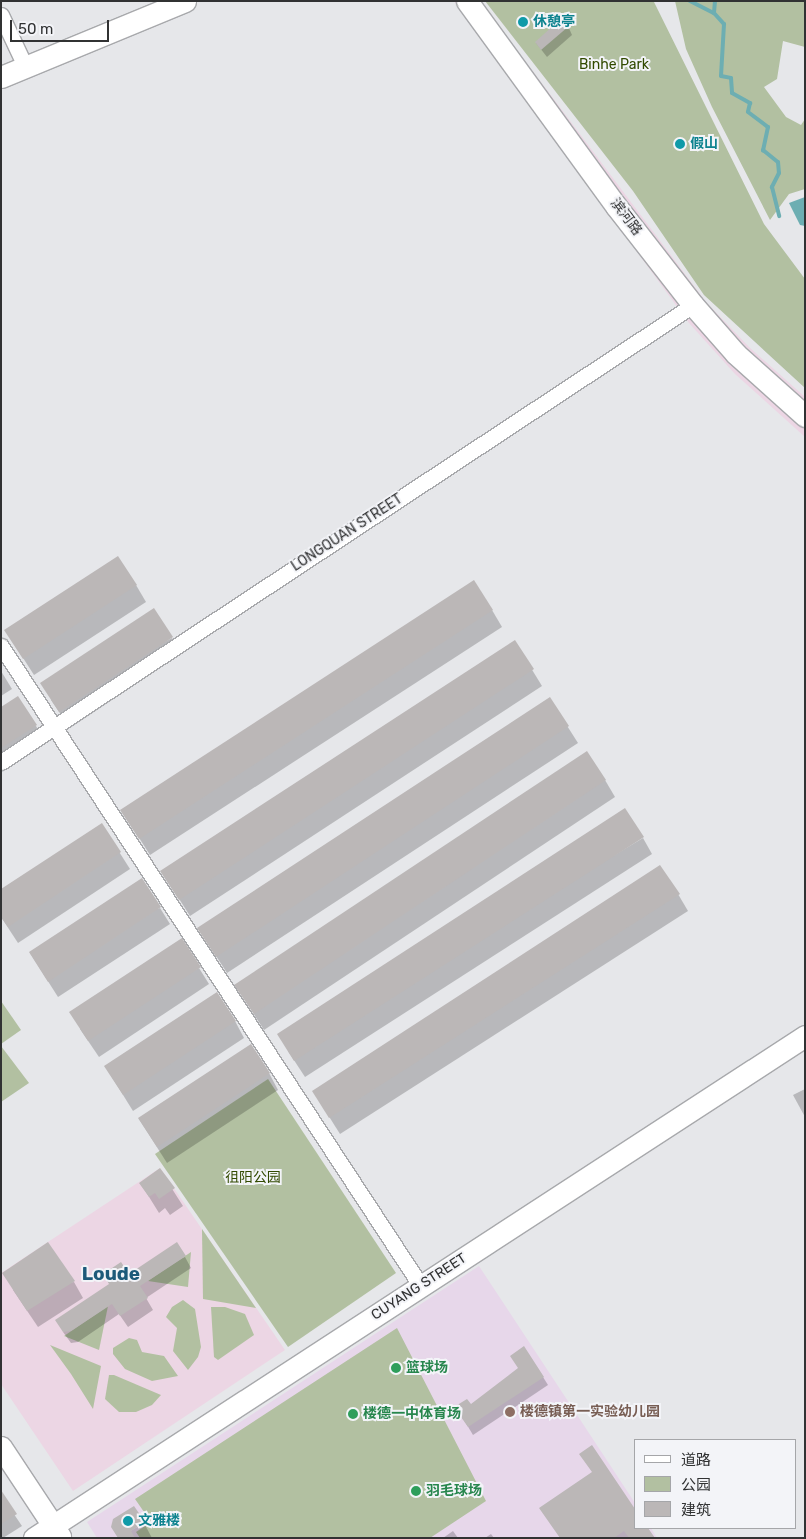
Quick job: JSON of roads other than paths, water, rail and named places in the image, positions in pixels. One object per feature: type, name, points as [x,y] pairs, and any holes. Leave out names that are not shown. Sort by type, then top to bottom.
[{"type":"street","points":[[1,77],[185,1]]},
{"type":"street","name":"滨河路","points":[[467,1],[616,206],[693,305],[736,354],[805,416]]},
{"type":"street","points":[[1,15],[25,66]]},
{"type":"street","name":"LONGQUAN STREET","points":[[1,762],[693,305]]},
{"type":"street","points":[[1,646],[421,1286]]},
{"type":"street","name":"CUYANG STREET","points":[[34,1538],[57,1532],[421,1286],[805,1036]]},
{"type":"street","points":[[1,1447],[57,1532]]},
{"type":"water","points":[[805,197],[805,226],[800,225],[789,203]]},
{"type":"waterway","points":[[690,1],[714,13]]},
{"type":"waterway","points":[[715,1],[714,13],[724,24],[721,76],[731,78],[732,93],[750,103],[748,112],[768,127],[763,150],[778,162],[779,173],[772,187],[779,216]]},
{"type":"place","name":"休憩亭","points":[[523,22]]},
{"type":"place","name":"假山","points":[[680,144]]},
{"type":"place","name":"篮球场","points":[[396,1368]]},
{"type":"place","name":"楼德镇第一实验幼儿园","points":[[510,1412]]},
{"type":"place","name":"楼德一中体育场","points":[[353,1414]]},
{"type":"place","name":"羽毛球场","points":[[416,1491]]},
{"type":"place","name":"文雅楼","points":[[128,1521]]},
{"type":"district","name":"Loude","points":[[111,1274]]},
{"type":"park label","name":"Binhe Park","points":[[614,65]]},
{"type":"park label","name":"徂阳公园","points":[[253,1178]]}]
